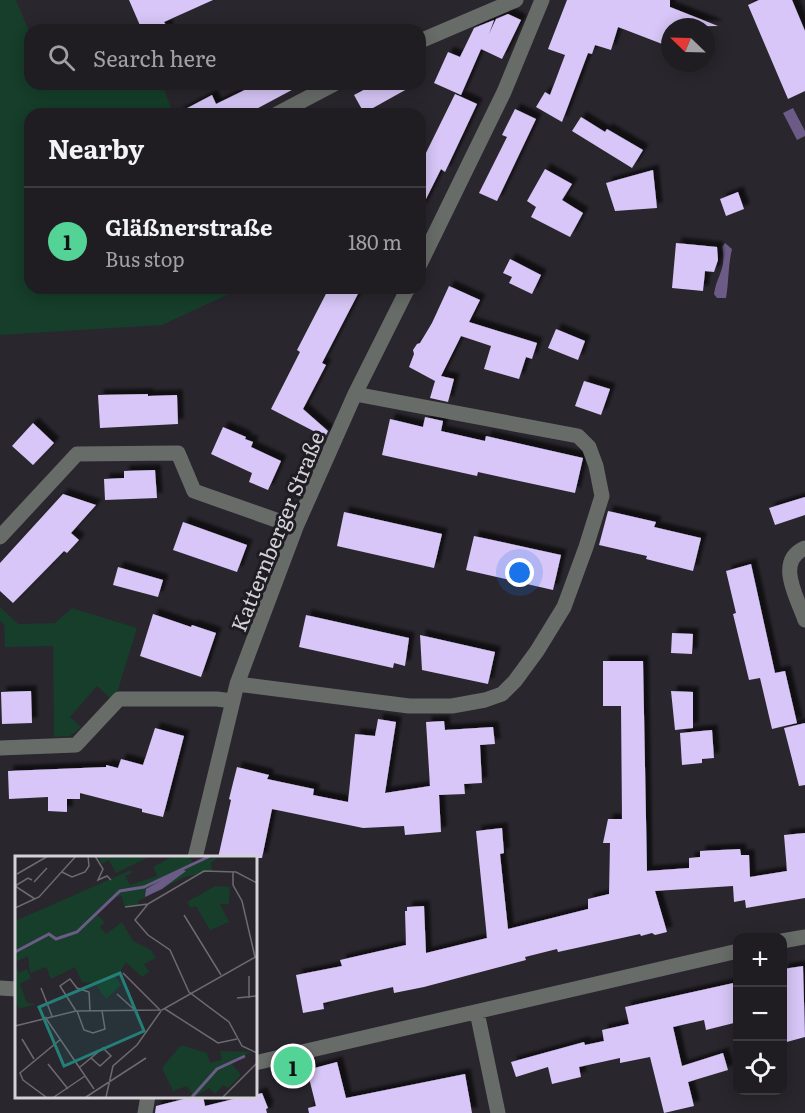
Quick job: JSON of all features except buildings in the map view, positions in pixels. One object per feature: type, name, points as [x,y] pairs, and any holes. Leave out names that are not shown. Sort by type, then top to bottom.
[{"type":"street","points":[[426,38],[516,0]]},
{"type":"street","points":[[426,252],[504,92],[542,0]]},
{"type":"street","points":[[288,108],[323,90]]},
{"type":"street","name":"Katternberger Straße","points":[[195,856],[237,684],[296,528],[355,394],[405,294]]},
{"type":"street","points":[[237,684],[409,706],[452,706],[485,700],[502,694],[515,681],[564,607],[602,496],[596,466],[589,447],[578,436],[355,394]]},
{"type":"street","points":[[0,537],[77,454],[178,453],[194,491],[296,528]]},
{"type":"street","points":[[805,548],[795,553],[790,559],[789,575],[805,620]]},
{"type":"street","points":[[0,748],[76,745],[119,699],[232,700]]},
{"type":"street","points":[[787,940],[805,937]]},
{"type":"street","points":[[256,1063],[733,952]]},
{"type":"street","points":[[0,988],[15,989]]},
{"type":"street","points":[[477,1012],[498,1113]]},
{"type":"street","points":[[145,1113],[148,1098]]},
{"type":"green space","points":[[0,0],[16,0],[26,24],[24,24],[24,90],[164,90],[171,108],[24,108],[24,294],[229,294],[162,325],[0,335]]},
{"type":"green space","points":[[0,607],[18,624],[55,623],[72,608],[137,628],[118,690],[110,698],[97,686],[70,717],[81,727],[70,736],[54,737],[53,646],[5,647],[4,624],[0,621]]},
{"type":"shaded area","points":[[793,108],[805,131],[805,136],[797,140],[783,113]]},
{"type":"shaded area","points":[[725,243],[732,249],[727,292],[726,298],[717,298],[714,294],[715,287],[722,266],[722,247]]},
{"type":"place","name":"Gläßnerstraße","points":[[293,1066]]}]
